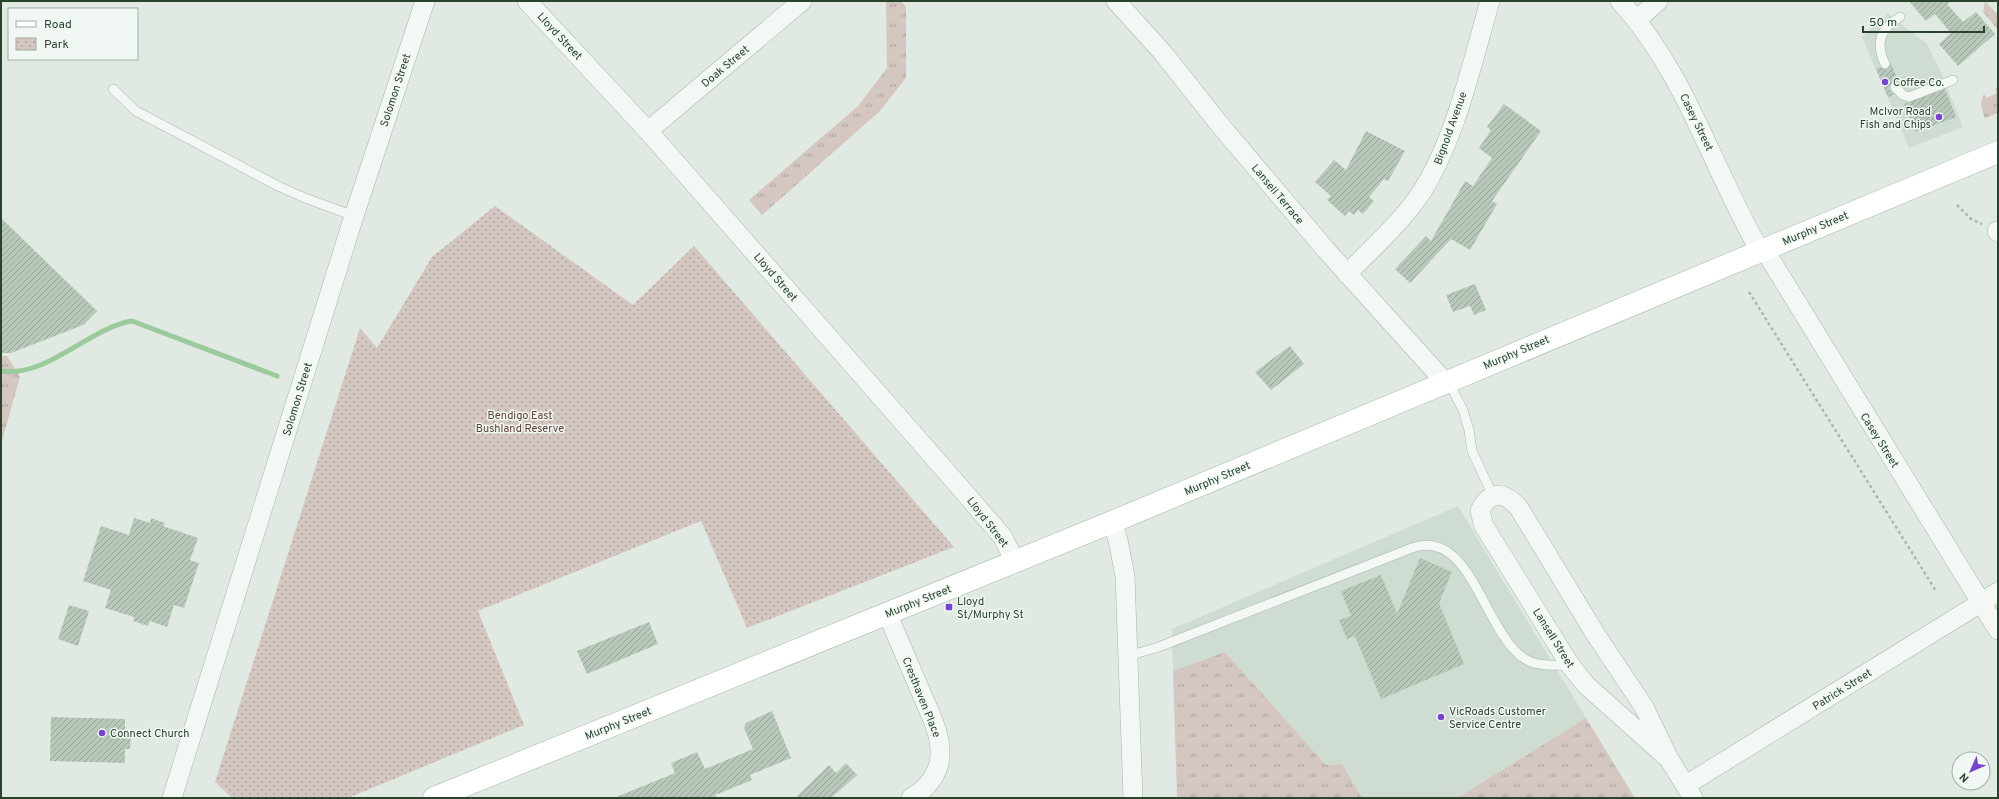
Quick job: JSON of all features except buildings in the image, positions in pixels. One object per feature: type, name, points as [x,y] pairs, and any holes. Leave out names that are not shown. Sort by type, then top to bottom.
[{"type":"street","name":"Solomon Street","points":[[172,798],[354,216],[424,1]]},
{"type":"street","name":"Lloyd Street","points":[[527,1],[648,131],[995,529],[1007,544],[1015,561]]},
{"type":"street","name":"Doak Street","points":[[648,131],[802,1]]},
{"type":"street","name":"Lansell Terrace","points":[[1116,1],[1163,53],[1220,125],[1347,274],[1446,382]]},
{"type":"street","name":"Bignold Avenue","points":[[1347,274],[1410,209],[1434,171],[1444,148],[1468,79],[1490,1]]},
{"type":"street","name":"Casey Street","points":[[1620,1],[1637,20],[1663,57],[1751,235],[1762,250],[1998,630]]},
{"type":"street","points":[[1637,20],[1658,1]]},
{"type":"street","name":"Murphy Street","points":[[434,798],[1112,522],[1998,152]]},
{"type":"street","name":"Lansell Street","points":[[1669,759],[1586,685],[1570,665],[1481,520],[1480,511],[1483,505],[1493,496],[1499,495],[1507,497],[1519,508],[1596,635],[1644,707],[1669,759],[1689,792]]},
{"type":"street","points":[[1112,522],[1125,576],[1133,798]]},
{"type":"street","name":"Patrick Street","points":[[1689,792],[1998,592]]},
{"type":"street","name":"Cresthaven Place","points":[[887,613],[932,720],[940,743],[939,765],[935,774],[923,790],[911,798]]},
{"type":"lane","points":[[1885,64],[1880,51],[1881,38],[1892,23],[1900,17]]},
{"type":"lane","points":[[1895,87],[1903,95],[1909,97],[1953,80]]},
{"type":"lane","points":[[113,89],[124,102],[136,111],[278,186],[305,198],[354,216]]},
{"type":"lane","points":[[1446,382],[1463,410],[1469,430],[1472,451],[1493,496]]},
{"type":"lane","points":[[1128,656],[1156,648],[1412,548],[1427,545],[1443,548],[1456,559],[1509,643],[1520,656],[1538,664],[1570,665]]},
{"type":"path","points":[[1957,205],[1971,219],[1997,232]]},
{"type":"path","points":[[1750,292],[1936,591]]},
{"type":"shaded area","points":[[1888,14],[1926,43],[1939,68],[1963,127],[1909,148],[1862,37]]},
{"type":"shaded area","points":[[1458,506],[1586,718],[1457,798],[1362,798],[1342,764],[1326,765],[1225,652],[1173,671],[1172,629]]},
{"type":"green space","points":[[886,1],[901,1],[906,7],[906,78],[879,112],[762,215],[749,200],[858,106],[887,68]]},
{"type":"green space","points":[[1985,1],[1998,15],[1998,30],[1983,12]]},
{"type":"green space","points":[[1998,87],[1998,113],[1985,118],[1982,106],[1982,97],[1984,94],[1986,98],[1997,93],[1995,88]]},
{"type":"green space","name":"Bendigo East Bushland Reserve","points":[[495,206],[633,305],[694,246],[954,547],[747,628],[701,521],[478,611],[524,725],[348,798],[232,798],[215,782],[360,328],[377,348],[432,257]]},
{"type":"green space","points":[[1,356],[7,356],[20,377],[1,444]]},
{"type":"green space","points":[[1225,652],[1326,765],[1342,764],[1362,798],[1177,798],[1173,671]]},
{"type":"green space","points":[[1586,718],[1635,798],[1457,798]]},
{"type":"waterway","points":[[1,371],[18,371],[35,367],[116,325],[132,321],[277,376]]},
{"type":"place","name":"Coffee Co.","points":[[1885,82]]},
{"type":"place","name":"McIvor Road Fish and Chips","points":[[1939,117]]},
{"type":"place","name":"Lloyd St/Murphy St","points":[[949,607]]},
{"type":"place","name":"VicRoads Customer Service Centre","points":[[1441,717]]},
{"type":"place","name":"Connect Church","points":[[102,733]]}]
